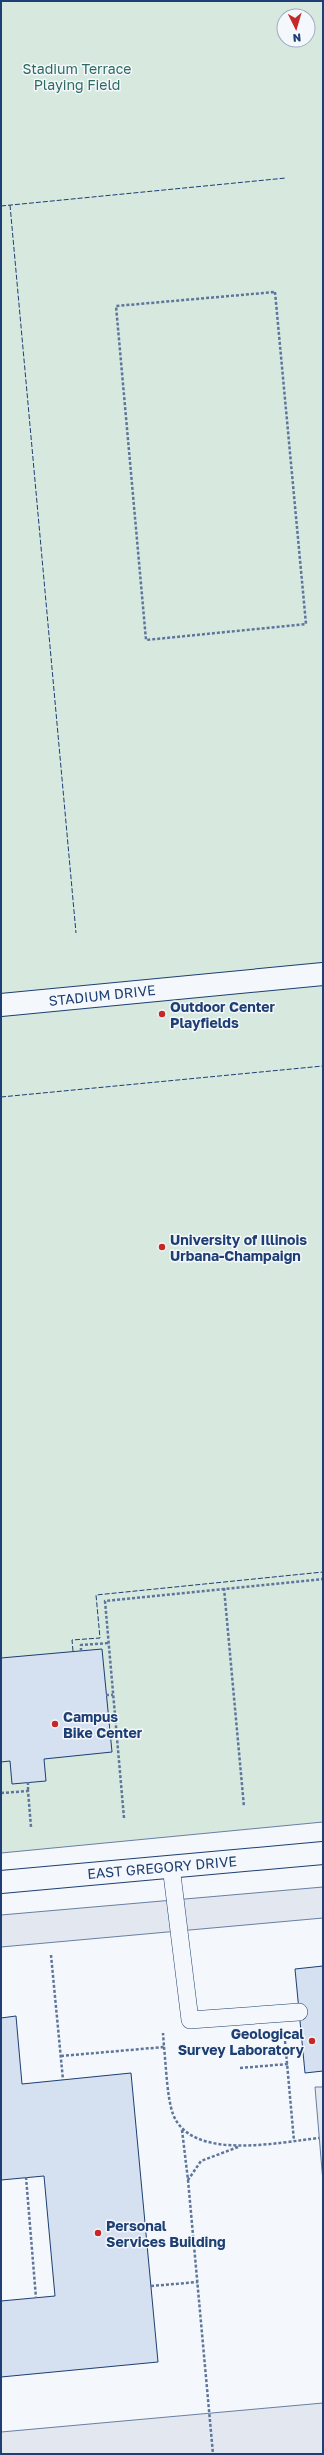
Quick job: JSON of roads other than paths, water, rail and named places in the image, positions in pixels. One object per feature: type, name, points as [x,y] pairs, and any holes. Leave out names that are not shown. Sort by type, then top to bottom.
[{"type":"street","name":"STADIUM DRIVE","points":[[1,1005],[323,974]]},
{"type":"street","name":"EAST GREGORY DRIVE","points":[[1,1882],[323,1853]]},
{"type":"lane","points":[[171,1866],[190,2020],[299,2012]]},
{"type":"place","name":"Outdoor Center Playfields","points":[[162,1014]]},
{"type":"place","name":"University of Illinois Urbana-Champaign","points":[[162,1247]]},
{"type":"place","name":"Campus Bike Center","points":[[55,1724]]},
{"type":"place","name":"Geological Survey Laboratory","points":[[312,2041]]},
{"type":"place","name":"Personal Services Building","points":[[98,2233]]},
{"type":"park label","name":"Stadium Terrace Playing Field","points":[[77,76]]}]
